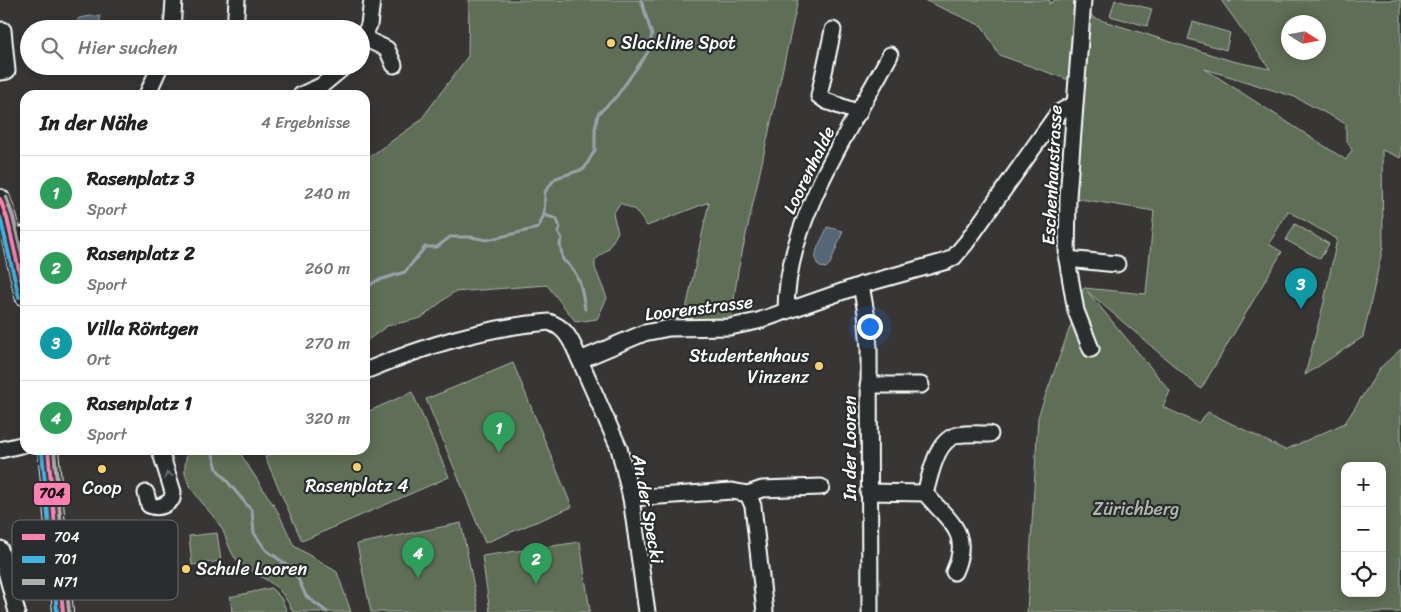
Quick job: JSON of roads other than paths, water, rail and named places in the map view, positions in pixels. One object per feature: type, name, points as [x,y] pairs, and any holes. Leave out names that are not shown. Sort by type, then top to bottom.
[{"type":"main road","points":[[0,199],[19,236]]},
{"type":"main road","points":[[48,455],[54,520]]},
{"type":"street","points":[[173,20],[174,0]]},
{"type":"street","points":[[236,20],[237,0]]},
{"type":"street","points":[[370,20],[372,0]]},
{"type":"street","name":"Eschenhaustrasse","points":[[1083,0],[1068,197],[1067,259],[1076,311],[1091,349]]},
{"type":"street","points":[[0,72],[8,71],[4,30]]},
{"type":"street","points":[[833,30],[819,96],[826,101],[859,112]]},
{"type":"street","points":[[370,43],[387,49],[394,65]]},
{"type":"street","name":"Loorenhalde","points":[[786,311],[786,286],[797,238],[810,203],[890,55]]},
{"type":"street","points":[[149,90],[156,75]]},
{"type":"street","points":[[315,90],[336,75]]},
{"type":"street","name":"Loorenstrasse","points":[[580,360],[650,331],[669,328],[730,327],[758,321],[861,285],[939,264],[954,257],[1058,113],[1074,104]]},
{"type":"street","points":[[1067,259],[1116,264]]},
{"type":"street","name":"In der Looren","points":[[861,285],[868,339],[870,612]]},
{"type":"street","points":[[370,369],[452,339],[521,324],[550,322],[559,325],[567,333],[580,360]]},
{"type":"street","name":"An der Specki","points":[[580,360],[619,448],[631,498],[647,612]]},
{"type":"street","points":[[868,385],[922,384]]},
{"type":"street","points":[[925,493],[944,442],[957,435],[990,434]]},
{"type":"street","points":[[0,450],[20,445]]},
{"type":"street","points":[[146,493],[149,504],[154,507],[160,506],[172,498],[173,492],[162,455]]},
{"type":"street","points":[[631,498],[732,491],[748,494],[762,489],[821,487]]},
{"type":"street","points":[[868,492],[925,493]]},
{"type":"street","points":[[925,493],[961,538],[961,558],[954,572]]},
{"type":"street","points":[[748,494],[753,506],[766,612]]},
{"type":"street","points":[[0,549],[12,593]]},
{"type":"water","points":[[100,16],[100,20],[78,20],[79,18]]},
{"type":"water","points":[[827,227],[843,231],[830,264],[826,268],[820,267],[817,263],[816,253]]},
{"type":"waterway","points":[[370,285],[376,281],[405,272],[425,247],[437,247],[450,237],[471,237],[487,240],[538,228],[544,215],[545,192],[556,178],[584,169],[595,150],[595,129],[598,114],[616,97],[648,52],[652,35],[641,0]]},
{"type":"waterway","points":[[544,215],[557,219],[560,228],[558,232],[562,238],[560,244],[563,260],[577,276],[585,309]]},
{"type":"waterway","points":[[213,455],[217,469],[252,511],[254,533],[266,550],[294,570],[306,596],[327,612]]},
{"type":"place","name":"Slackline Spot","points":[[611,43]]},
{"type":"place","name":"Villa Röntgen","points":[[1301,309]]},
{"type":"place","name":"Studentenhaus Vinzenz","points":[[819,366]]},
{"type":"place","name":"Rasenplatz 3","points":[[499,453]]},
{"type":"place","name":"Rasenplatz 4","points":[[357,467]]},
{"type":"place","name":"Coop","points":[[102,469]]},
{"type":"place","name":"Schule Looren","points":[[186,569]]},
{"type":"place","name":"Rasenplatz 1","points":[[418,578]]},
{"type":"place","name":"Rasenplatz 2","points":[[536,584]]},
{"type":"park label","name":"Zürichberg","points":[[1136,509]]}]
